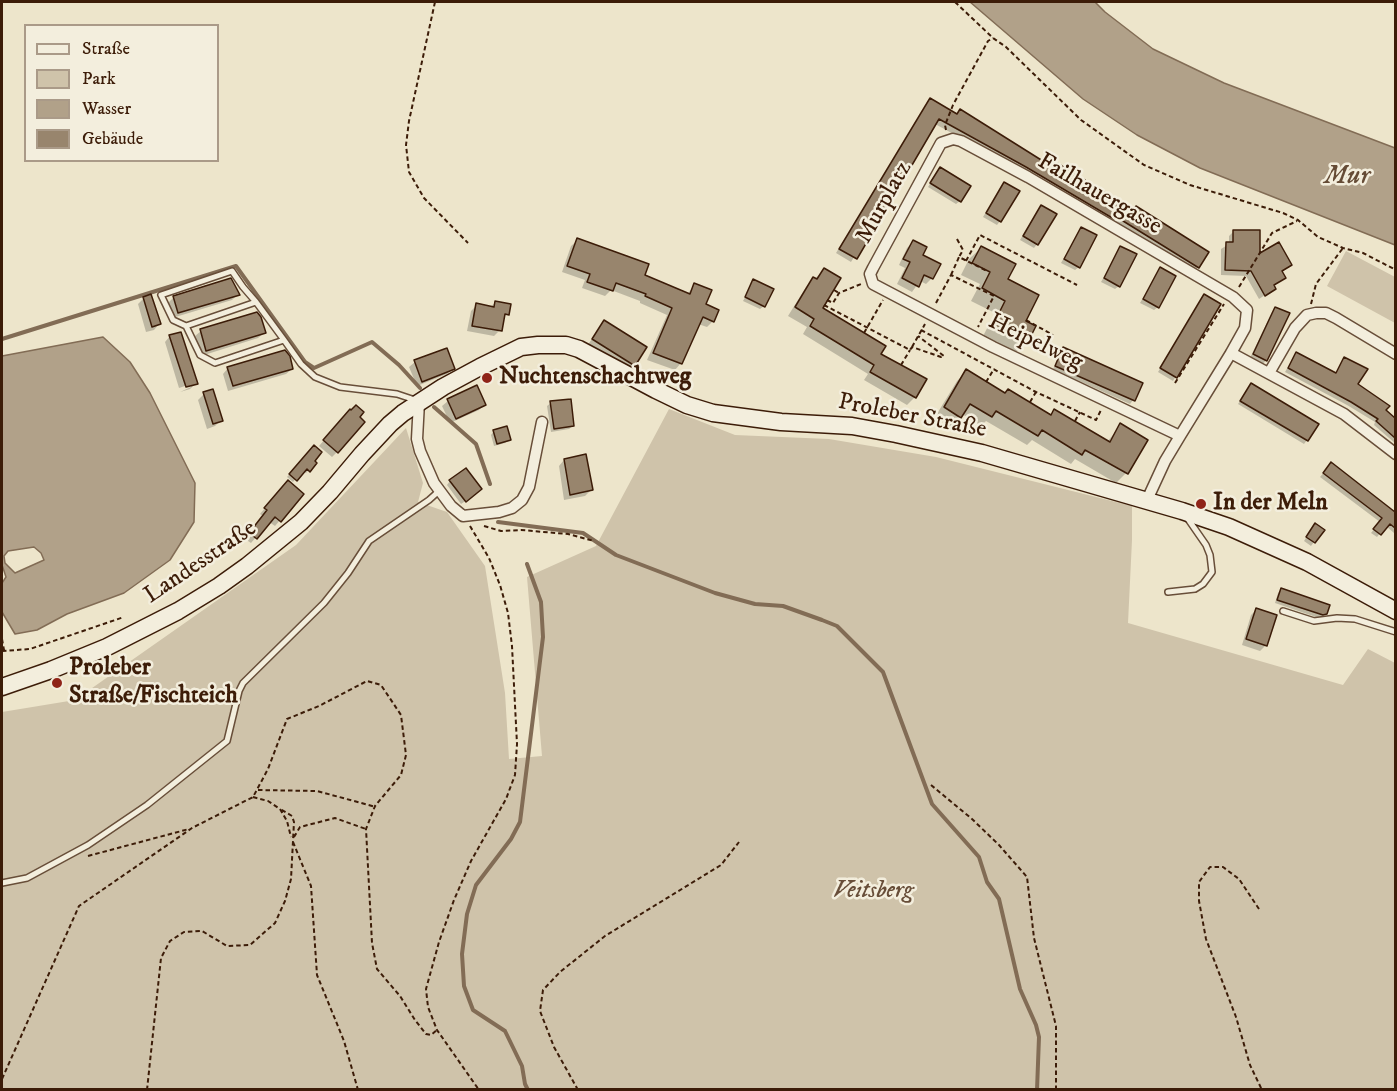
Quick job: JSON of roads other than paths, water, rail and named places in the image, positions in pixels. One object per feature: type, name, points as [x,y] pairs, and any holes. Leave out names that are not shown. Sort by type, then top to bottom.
[{"type":"main road","name":"Proleber Straße","points":[[390,424],[419,402],[480,367],[521,347],[566,345],[591,355],[676,400],[713,413],[781,422],[852,426],[896,434],[982,453],[1182,510],[1228,527],[1307,562],[1395,611]]},
{"type":"main road","name":"Landesstraße","points":[[2,687],[107,647],[169,616],[219,586],[301,522],[390,424]]},
{"type":"street","name":"Failhauergasse","points":[[944,142],[961,141],[1019,172],[1242,303],[1248,316],[1245,328],[1232,352]]},
{"type":"street","name":"Murplatz","points":[[872,282],[873,268],[944,142]]},
{"type":"street","name":"Heipelweg","points":[[872,282],[888,293],[973,337],[1180,436]]},
{"type":"street","points":[[1269,373],[1295,328],[1308,315],[1326,313],[1395,354]]},
{"type":"street","points":[[1147,500],[1164,461],[1232,352],[1344,414],[1395,454]]},
{"type":"street","points":[[419,402],[417,439],[420,451],[439,490],[463,516],[499,512],[513,508],[522,500],[529,487],[542,423]]},
{"type":"lane","points":[[284,340],[215,363],[200,356],[186,326],[172,320],[161,296],[232,271],[256,302],[302,364],[315,377],[340,387],[397,394],[419,402]]},
{"type":"lane","points":[[186,326],[256,302]]},
{"type":"lane","points":[[2,883],[27,878],[88,845],[147,805],[227,741],[243,682],[324,603],[348,573],[369,541],[429,500],[439,490]]},
{"type":"lane","points":[[1168,591],[1195,589],[1203,584],[1212,572],[1206,545],[1182,510]]},
{"type":"lane","points":[[1283,611],[1314,621],[1337,618],[1355,620],[1395,632]]},
{"type":"water","name":"Mur","points":[[970,2],[1095,2],[1153,49],[1224,83],[1395,148],[1395,245],[1200,168],[1137,135],[1083,99]]},
{"type":"water","points":[[103,337],[130,362],[150,393],[195,483],[194,522],[170,560],[124,593],[67,614],[37,630],[15,634],[2,612],[2,583],[6,577],[2,565],[2,356]],"holes":[[[34,547],[41,553],[44,560],[15,573],[5,563],[4,556],[8,551]]]},
{"type":"waterway","points":[[2,339],[236,266],[305,362],[314,368],[372,342],[399,365],[420,388]]},
{"type":"waterway","points":[[434,407],[476,444],[490,484]]},
{"type":"waterway","points":[[498,522],[583,533],[616,555],[715,593],[755,604],[783,606],[822,620],[837,626],[883,672],[932,804],[979,857],[987,882],[999,899],[1020,989],[1039,1037],[1037,1090]]},
{"type":"waterway","points":[[527,564],[541,602],[543,637],[520,822],[511,839],[476,885],[467,914],[462,954],[464,986],[473,1010],[505,1031],[522,1066],[528,1090]]},
{"type":"place","name":"Nuchtenschachtweg","points":[[487,378]]},
{"type":"place","name":"In der Meln","points":[[1201,504]]},
{"type":"place","name":"Proleber Straße/Fischteich","points":[[57,683]]},
{"type":"park label","name":"Veitsberg","points":[[873,892]]}]
